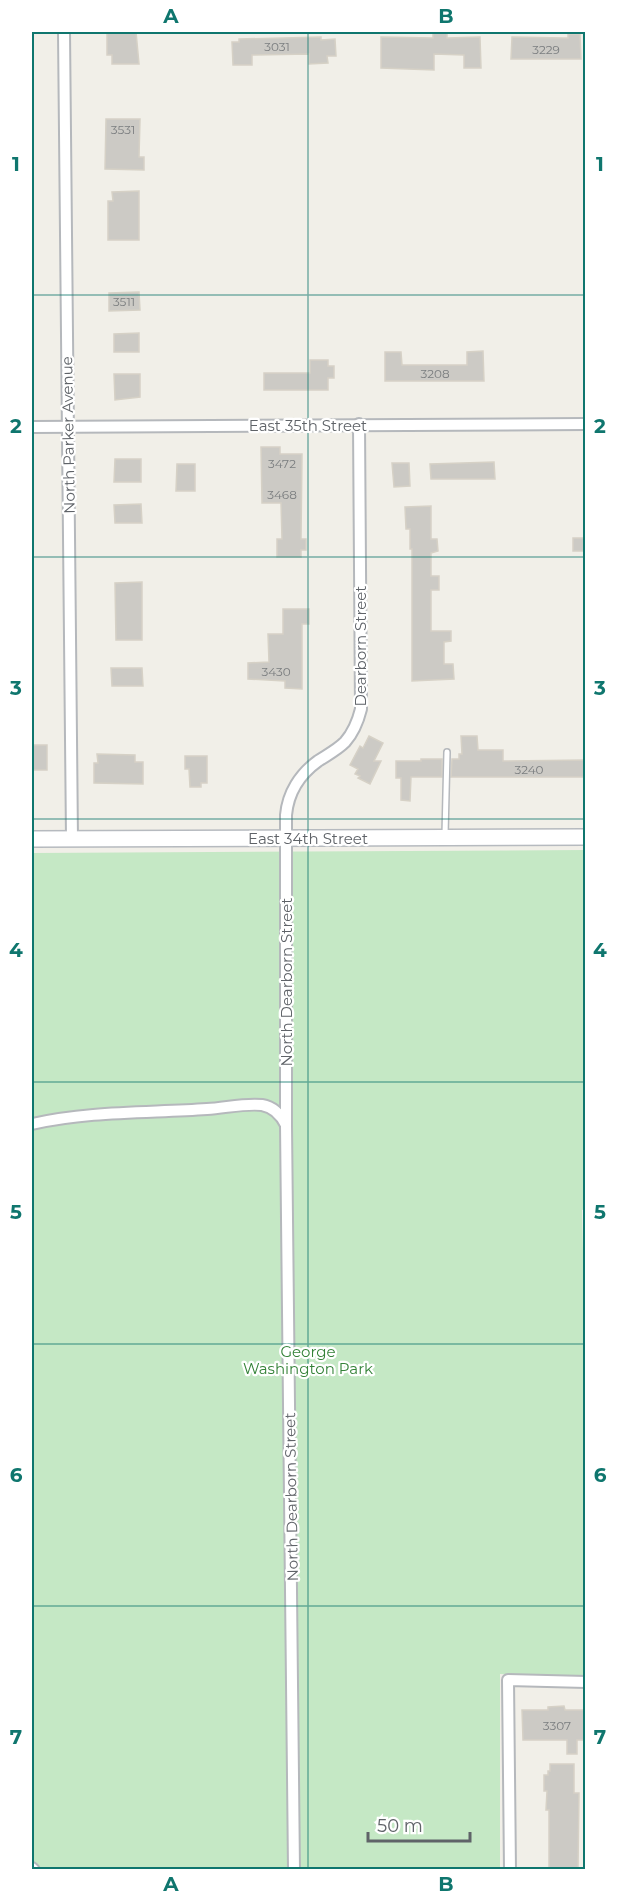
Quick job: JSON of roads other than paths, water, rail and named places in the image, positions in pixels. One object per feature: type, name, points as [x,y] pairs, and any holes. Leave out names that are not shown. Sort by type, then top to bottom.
[{"type":"main road","name":"East 34th Street","points":[[32,839],[585,837]]},
{"type":"street","name":"North Parker Avenue","points":[[64,32],[72,839]]},
{"type":"street","name":"Dearborn Street","points":[[286,838],[286,809],[295,786],[307,771],[347,739],[361,709],[359,424]]},
{"type":"street","name":"East 35th Street","points":[[32,427],[585,424]]},
{"type":"street","name":"North Dearborn Street","points":[[286,838],[286,1125],[294,1869]]},
{"type":"street","points":[[32,1124],[81,1116],[254,1105],[273,1109],[286,1125]]},
{"type":"street","points":[[510,1869],[508,1680],[585,1682]]},
{"type":"lane","points":[[445,837],[447,752]]},
{"type":"park label","name":"George Washington Park","points":[[308,1360]]}]
